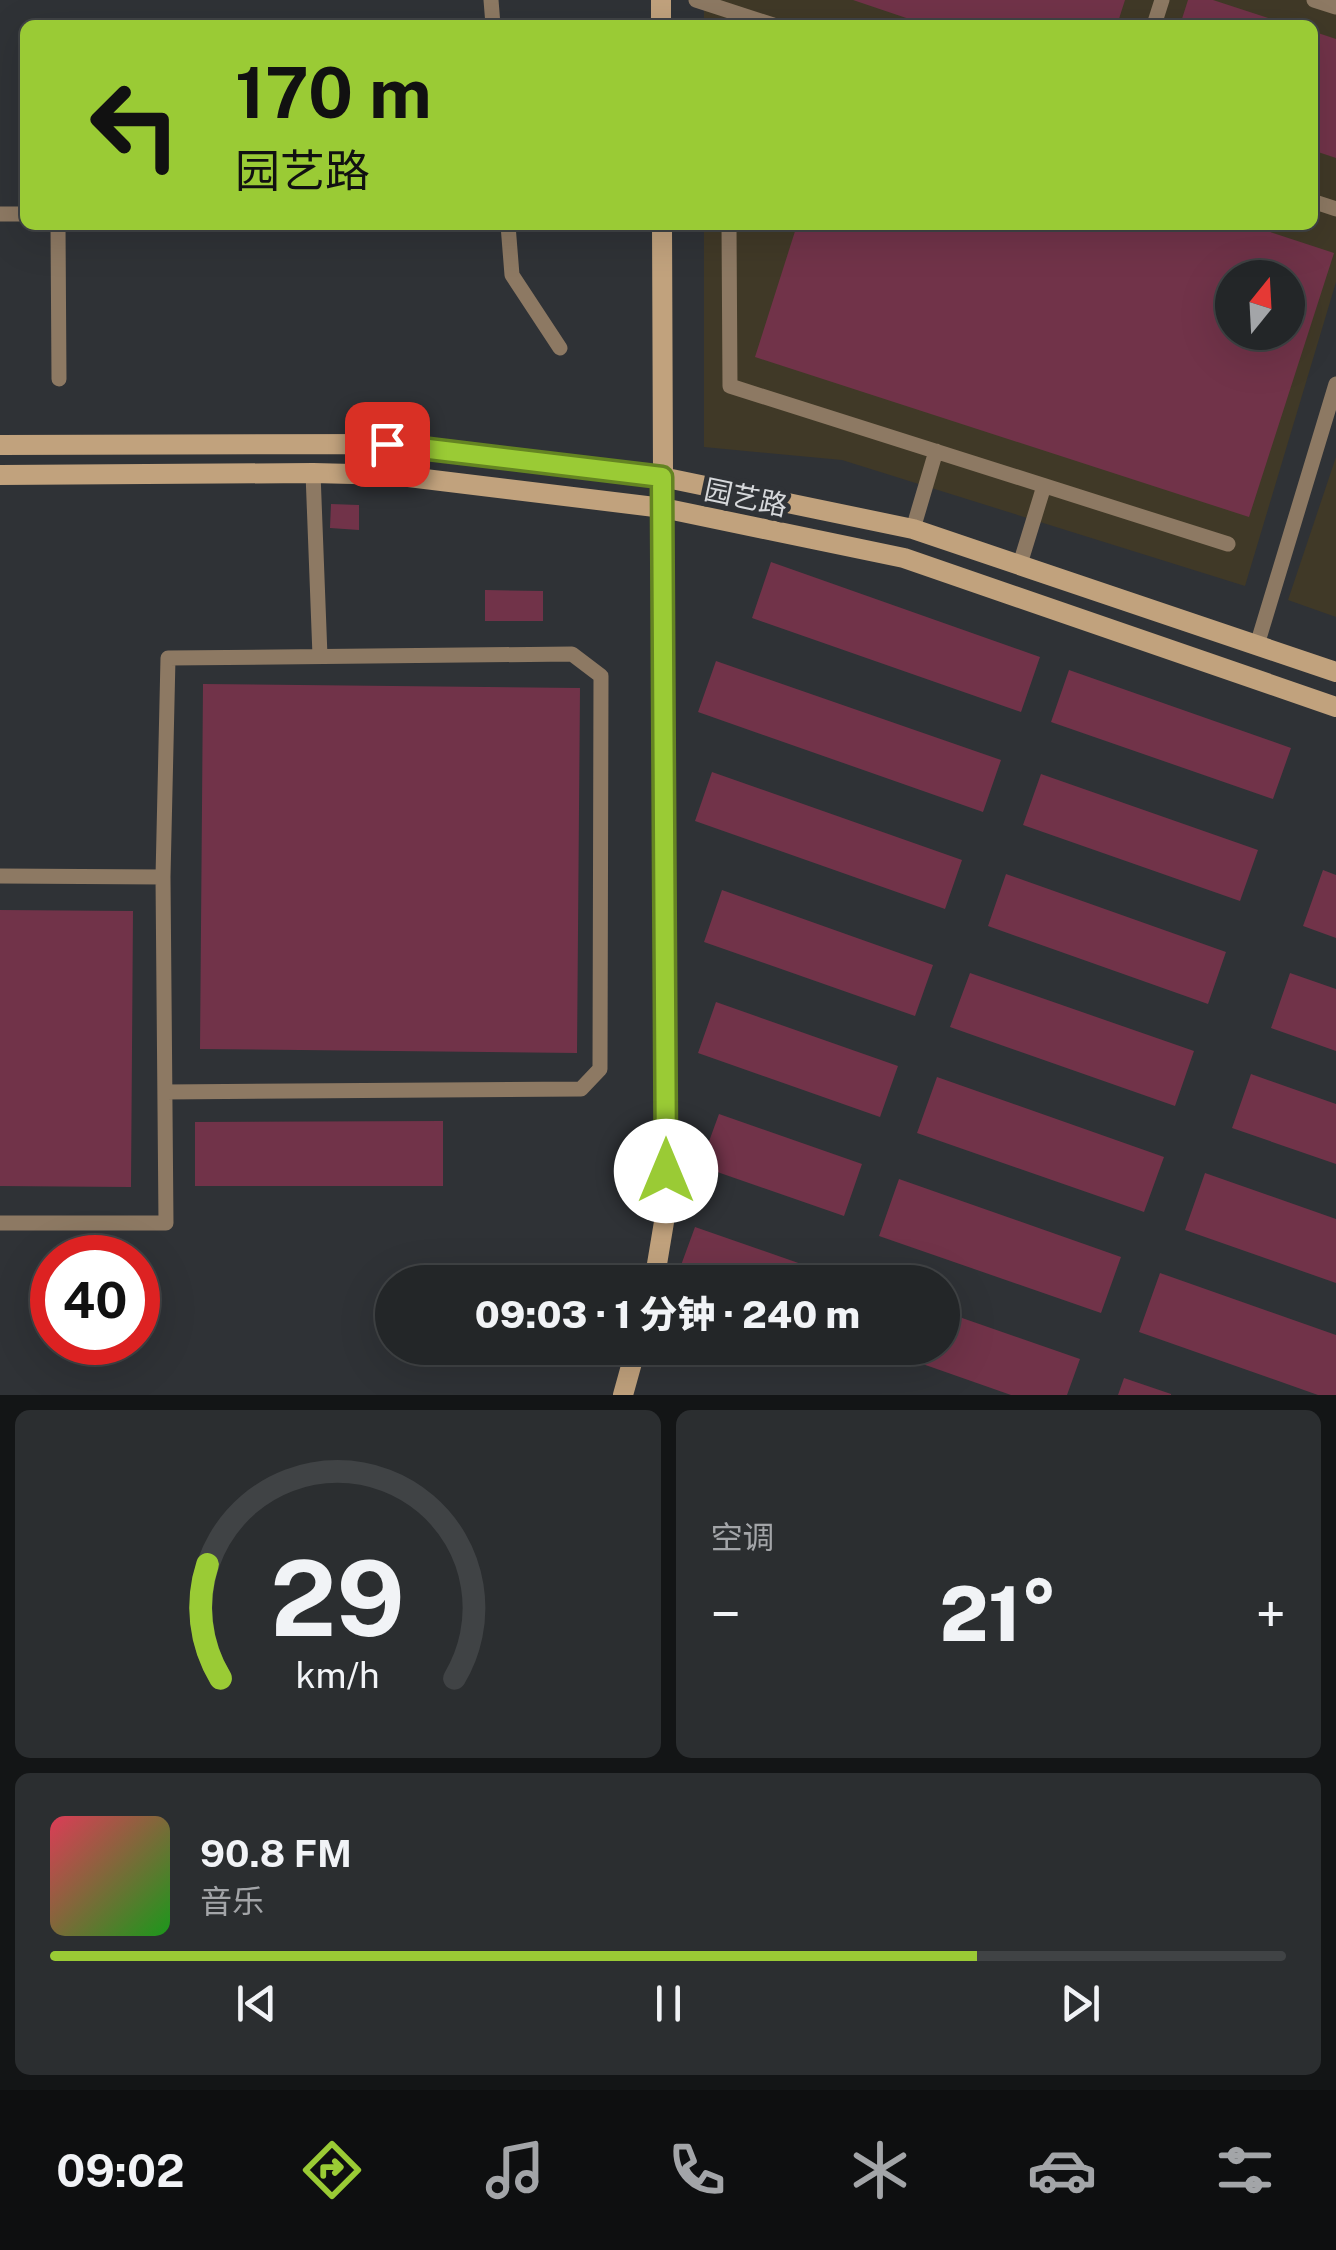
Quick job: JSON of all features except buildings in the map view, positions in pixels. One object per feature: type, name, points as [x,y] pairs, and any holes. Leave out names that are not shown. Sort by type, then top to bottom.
[{"type":"street","points":[[657,1265],[666,1210],[662,230]]},
{"type":"street","name":"园艺路","points":[[0,445],[387,444],[662,477],[913,529],[1336,672]]},
{"type":"street","name":"园艺路","points":[[0,475],[392,475],[662,508],[904,558],[1336,707]]},
{"type":"street","points":[[623,1395],[631,1365]]},
{"type":"lane","points":[[696,0],[719,4],[760,20]]},
{"type":"lane","points":[[1314,0],[1336,8]]},
{"type":"lane","points":[[58,230],[59,378]]},
{"type":"lane","points":[[508,230],[512,275],[560,348]]},
{"type":"lane","points":[[728,230],[730,386],[1228,544]]},
{"type":"lane","points":[[1257,645],[1336,384]]},
{"type":"lane","points":[[913,529],[936,451]]},
{"type":"lane","points":[[312,473],[320,656]]},
{"type":"lane","points":[[1020,564],[1044,486]]},
{"type":"lane","points":[[0,1223],[166,1224],[163,877],[168,658],[572,654],[601,676],[600,1069],[581,1089],[165,1092]]},
{"type":"lane","points":[[0,876],[163,877]]},
{"type":"shaded area","points":[[704,0],[1336,0],[1336,282],[1245,586],[842,460],[704,447],[704,230],[1318,230],[1318,20],[704,20]]},
{"type":"shaded area","points":[[1336,457],[1336,617],[1288,600]]},
{"type":"route","points":[[387,444],[662,477],[666,1171]]}]
